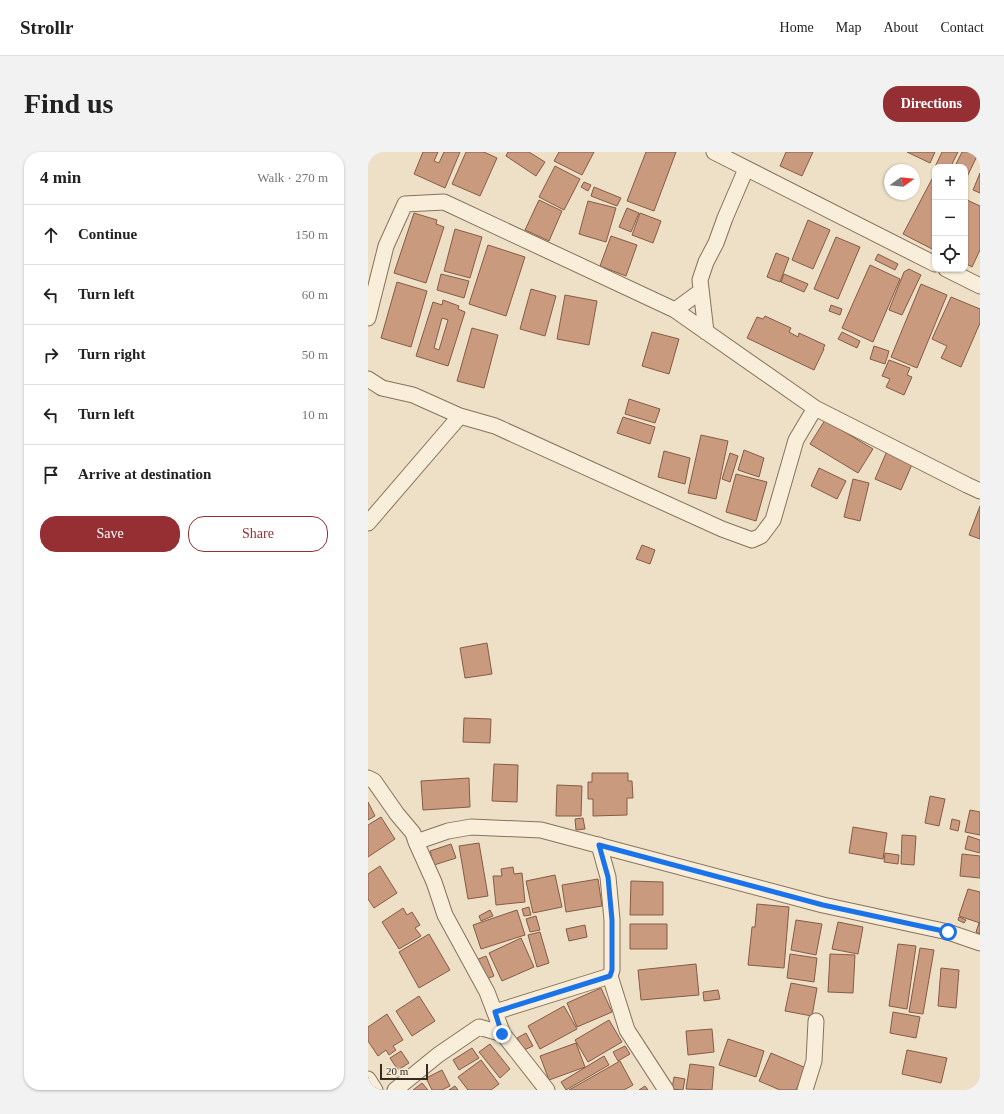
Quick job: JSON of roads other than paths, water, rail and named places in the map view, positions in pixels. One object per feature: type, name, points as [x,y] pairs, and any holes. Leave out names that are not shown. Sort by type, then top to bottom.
[{"type":"street","points":[[714,152],[932,262]]},
{"type":"street","points":[[706,332],[700,280],[706,262],[716,244],[725,218],[746,169]]},
{"type":"street","points":[[368,318],[386,246],[405,204],[444,202],[675,310],[815,408],[980,491]]},
{"type":"street","points":[[952,272],[980,285]]},
{"type":"street","points":[[675,310],[701,291]]},
{"type":"street","points":[[368,379],[382,388],[413,395],[460,416],[496,426],[722,529],[752,540],[761,536],[773,520],[796,440],[815,408]]},
{"type":"street","points":[[368,523],[460,416]]},
{"type":"street","points":[[368,778],[374,781],[397,814],[413,833],[434,882],[445,915],[487,992],[502,1034],[547,1090]]},
{"type":"street","points":[[416,842],[448,831],[472,827],[541,830],[823,905],[948,932],[980,943]]},
{"type":"street","points":[[599,845],[608,877],[612,920],[612,970],[610,976],[627,1030],[666,1090]]},
{"type":"street","points":[[495,1012],[610,976]]},
{"type":"street","points":[[805,1090],[814,1061],[816,1021]]},
{"type":"street","points":[[395,1090],[438,1055],[479,1027],[502,1034]]},
{"type":"street","points":[[368,1079],[375,1090]]}]
